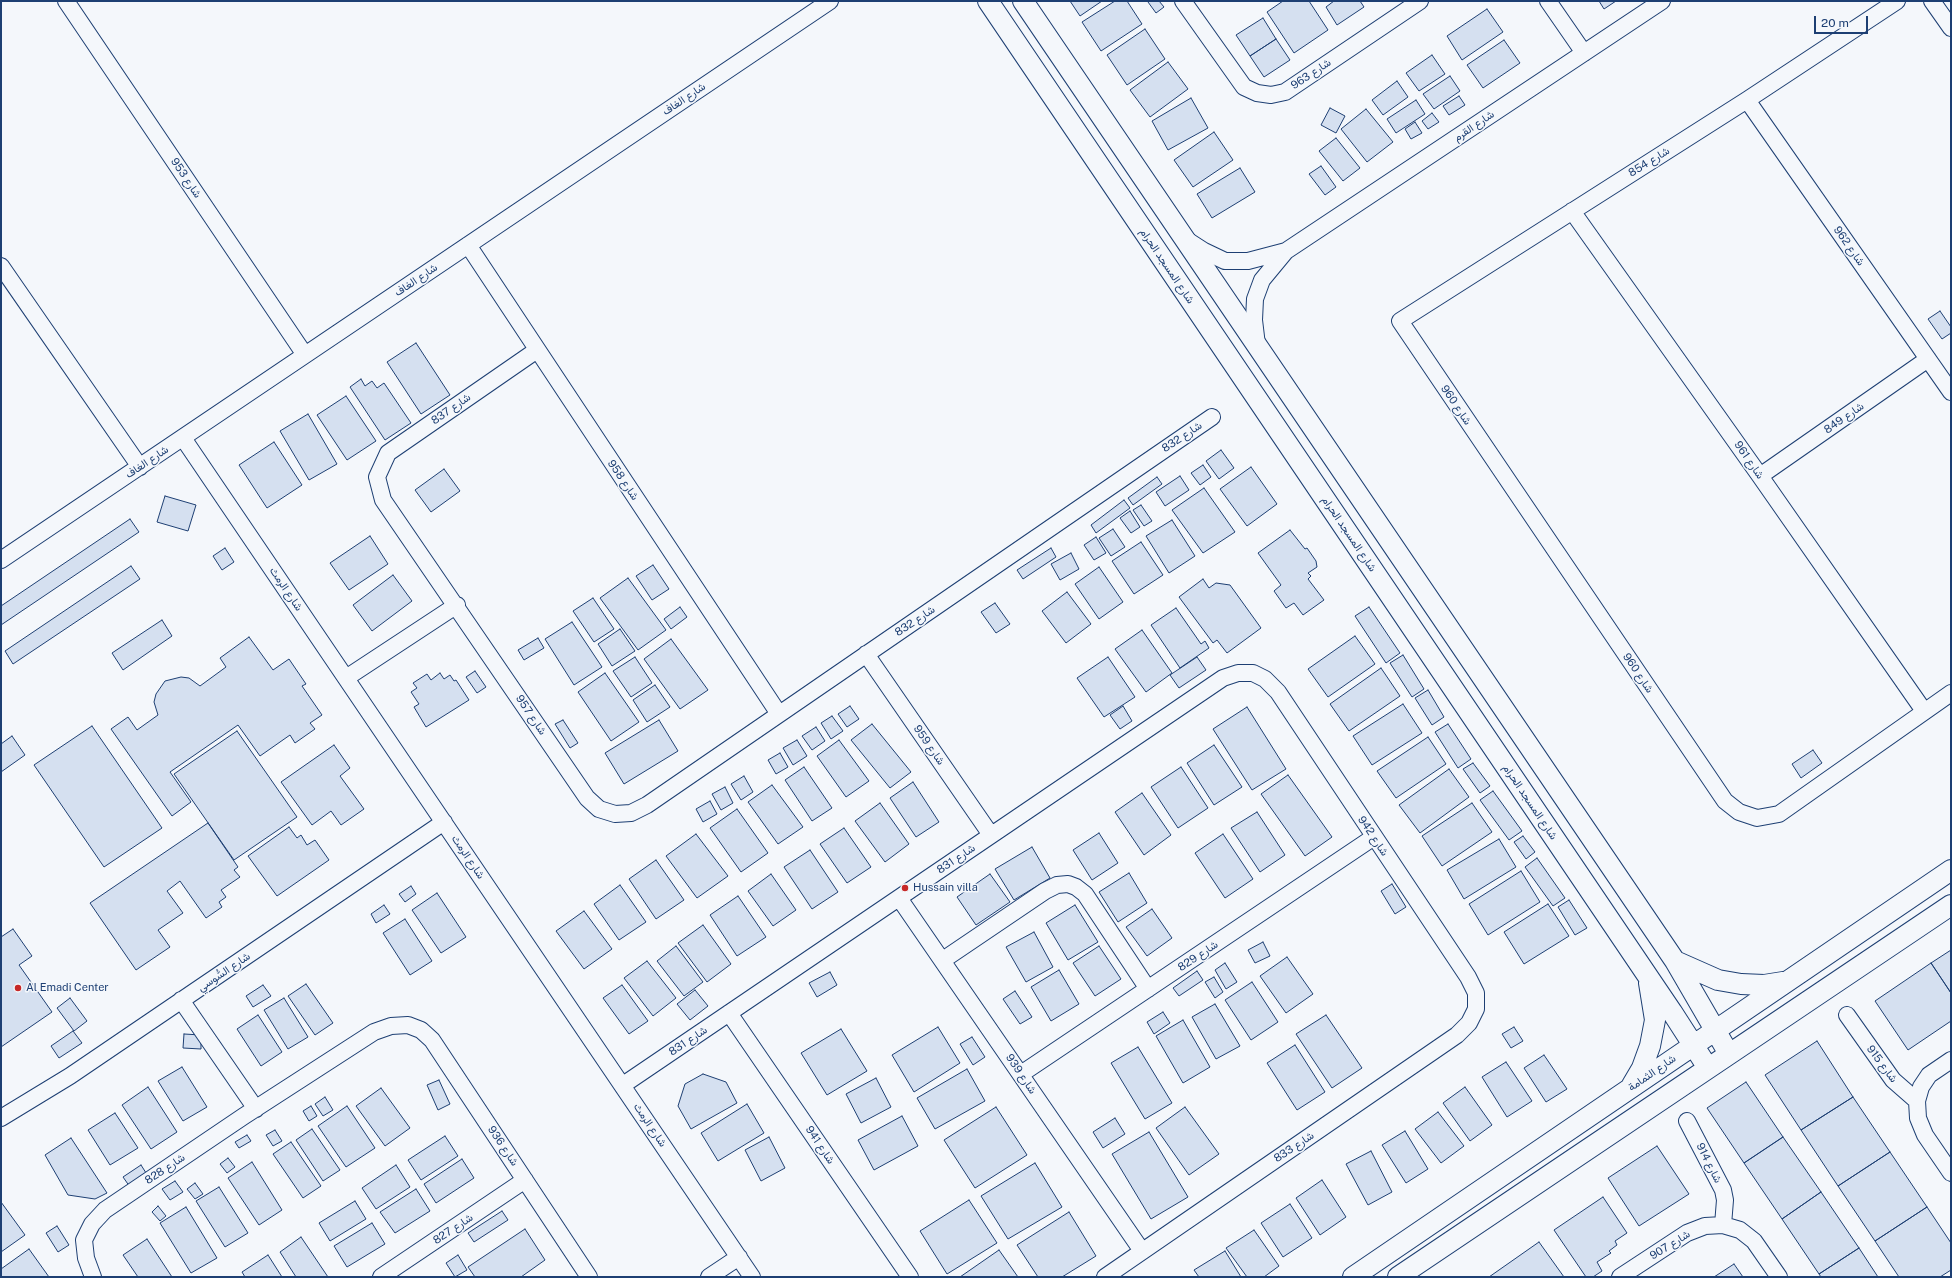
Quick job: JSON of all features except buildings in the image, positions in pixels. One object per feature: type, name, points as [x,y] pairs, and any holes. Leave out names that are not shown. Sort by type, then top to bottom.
[{"type":"street","name":"شارع الغاف","points":[[1,560],[830,1]]},
{"type":"street","name":"شارع المسجد الحرام","points":[[988,1],[1700,1056]]},
{"type":"street","points":[[1023,1],[1675,961],[1729,1054]]},
{"type":"street","name":"شارع 963","points":[[1183,1],[1244,87],[1257,93],[1271,95],[1285,92],[1420,1]]},
{"type":"street","points":[[1548,1],[1584,53]]},
{"type":"street","name":"شارع القرم","points":[[1258,347],[1254,320],[1255,299],[1262,280],[1286,251],[1662,1]]},
{"type":"street","name":"شارع 854","points":[[1400,322],[1747,100],[1897,1]]},
{"type":"street","points":[[1932,1],[1951,28]]},
{"type":"street","name":"شارع 953","points":[[71,3],[305,355]]},
{"type":"street","name":"شارع 962","points":[[1747,100],[1951,392]]},
{"type":"street","name":"شارع 961","points":[[1572,211],[1924,711]]},
{"type":"street","name":"شارع القرم","points":[[1182,236],[1204,251],[1225,261],[1248,261],[1286,251]]},
{"type":"street","name":"شارع 958","points":[[468,246],[779,714]]},
{"type":"street","points":[[1,266],[140,467]]},
{"type":"street","name":"شارع 960","points":[[1400,322],[1725,801],[1739,812],[1757,818],[1779,814],[1951,693]]},
{"type":"street","name":"شارع 837","points":[[377,477],[388,452],[537,350]]},
{"type":"street","name":"شارع 849","points":[[1760,476],[1928,359]]},
{"type":"street","name":"شارع 832","points":[[615,814],[631,813],[647,805],[1212,417]]},
{"type":"street","name":"شارع الرمث","points":[[183,438],[752,1277]]},
{"type":"street","name":"شارع 957","points":[[377,477],[383,500],[457,605],[587,798],[599,809],[615,814]]},
{"type":"street","points":[[346,678],[457,605]]},
{"type":"street","name":"شارع 959","points":[[866,654],[991,835]]},
{"type":"street","name":"شارع 831","points":[[623,1085],[1223,678],[1238,673],[1253,673]]},
{"type":"street","name":"شارع 942","points":[[1253,673],[1265,679],[1278,692],[1468,977],[1476,993],[1476,1009]]},
{"type":"street","name":"شارع السُّوسي","points":[[1,1118],[70,1076],[444,822]]},
{"type":"street","name":"شارع 829","points":[[1021,1074],[1374,837]]},
{"type":"street","points":[[1714,1029],[1951,870]]},
{"type":"street","points":[[943,960],[1045,891],[1057,885],[1068,884],[1076,887],[1085,894],[1148,990]]},
{"type":"street","name":"شارع 939","points":[[899,898],[1142,1251]]},
{"type":"street","name":"شارع الثمامة","points":[[1353,1277],[1630,1088],[1700,1056],[1729,1054],[1951,905]]},
{"type":"street","points":[[1675,961],[1718,980],[1741,984],[1764,985],[1787,981]]},
{"type":"street","points":[[1630,1088],[1642,1068],[1655,1020],[1648,977]]},
{"type":"street","points":[[181,1000],[256,1109]]},
{"type":"street","name":"شارع 833","points":[[1104,1277],[1457,1035],[1469,1023],[1476,1009]]},
{"type":"street","name":"شارع 941","points":[[729,1013],[910,1277]]},
{"type":"street","name":"شارع 915","points":[[1847,1015],[1893,1080],[1917,1101]]},
{"type":"street","name":"شارع 828","points":[[93,1277],[86,1258],[84,1240],[92,1224],[105,1210],[374,1032],[391,1026],[408,1025]]},
{"type":"street","name":"شارع 936","points":[[408,1025],[421,1030],[432,1040],[590,1277]]},
{"type":"street","points":[[1700,1056],[1713,1042],[1714,1029]]},
{"type":"street","name":"شارع الثمامة","points":[[1398,1277],[1472,1227],[1700,1056]]},
{"type":"street","points":[[1951,1060],[1929,1075],[1921,1087],[1917,1101],[1918,1118],[1925,1135],[1951,1173]]},
{"type":"street","name":"شارع 914","points":[[1687,1121],[1723,1190],[1725,1200],[1723,1225]]},
{"type":"street","name":"شارع 827","points":[[381,1277],[526,1180]]},
{"type":"street","points":[[1723,1225],[1740,1230],[1754,1241],[1779,1277]]},
{"type":"street","name":"شارع 907","points":[[1620,1277],[1687,1233],[1705,1226],[1723,1225]]},
{"type":"street","points":[[709,1277],[739,1257]]},
{"type":"place","name":"Hussain villa","points":[[905,888]]},
{"type":"place","name":"Al Emadi Center","points":[[18,988]]}]
